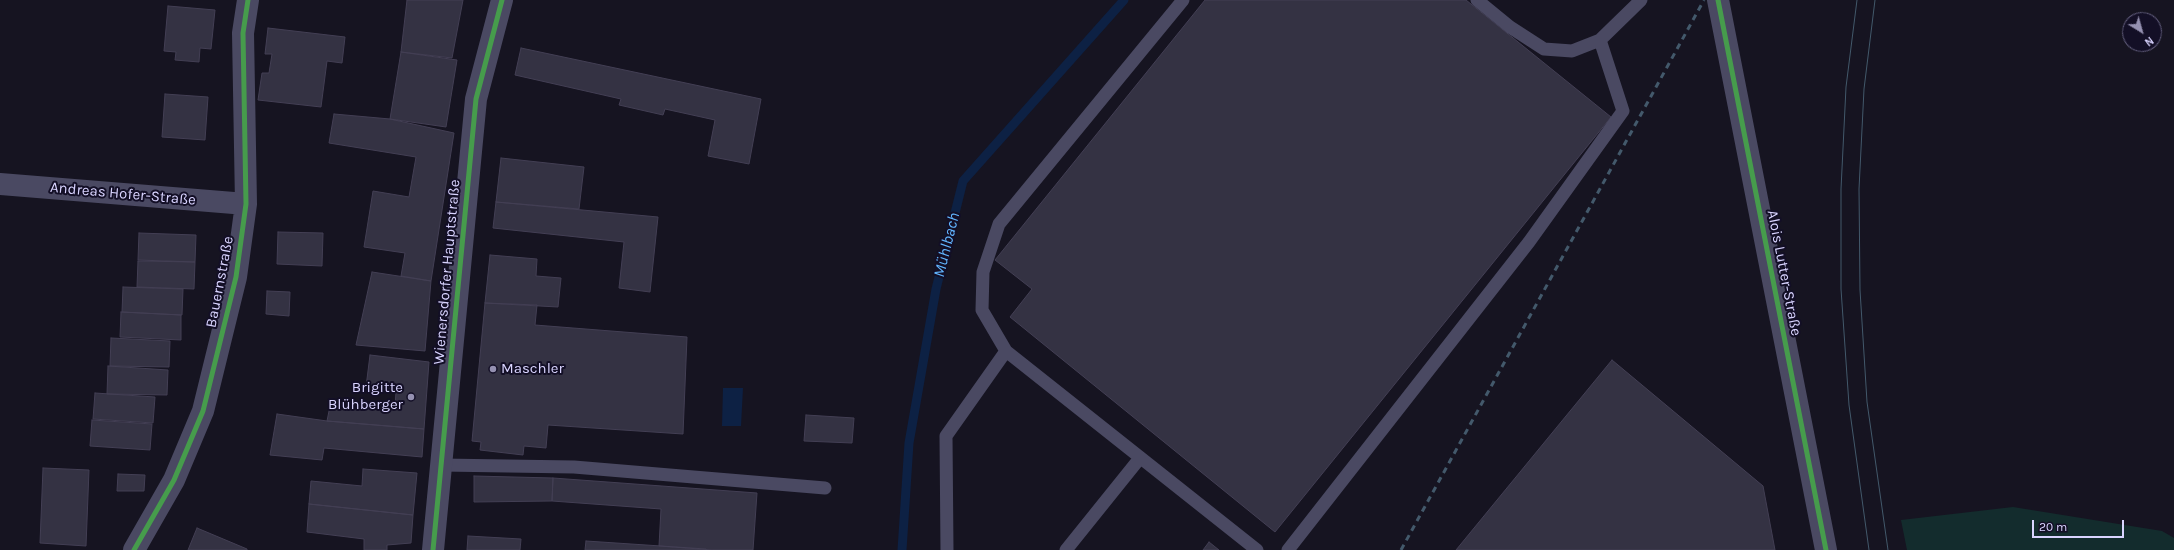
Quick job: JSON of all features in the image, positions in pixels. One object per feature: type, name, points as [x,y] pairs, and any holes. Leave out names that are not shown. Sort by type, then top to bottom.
[{"type":"street","name":"Bauernstraße","points":[[134,550],[174,480],[203,411],[236,277],[246,204],[243,33],[248,0]]},
{"type":"street","name":"Wienersdorfer Hauptstraße","points":[[433,550],[476,99],[502,0]]},
{"type":"street","name":"Alois Lutter-Straße","points":[[1718,0],[1826,550]]},
{"type":"street","name":"Andreas Hofer-Straße","points":[[0,184],[246,204]]},
{"type":"lane","points":[[1183,0],[999,224],[983,272],[982,310],[1006,351],[1257,550]]},
{"type":"lane","points":[[1477,0],[1510,27],[1544,49],[1572,51],[1600,40],[1641,0]]},
{"type":"lane","points":[[1288,550],[1529,242],[1623,112],[1600,40]]},
{"type":"lane","points":[[947,550],[946,436],[1006,351]]},
{"type":"lane","points":[[1066,550],[1140,458]]},
{"type":"lane","points":[[441,465],[574,467],[825,488]]},
{"type":"green space","points":[[2013,507],[2162,531],[2174,538],[2174,550],[1907,550],[1901,520]]},
{"type":"water","points":[[723,388],[743,388],[741,426],[722,426]]},
{"type":"building","points":[[407,0],[463,0],[452,58],[401,52]]},
{"type":"building","points":[[1205,0],[1466,0],[1611,117],[1275,532],[1010,317],[1032,289],[995,260]]},
{"type":"building","points":[[168,6],[215,10],[211,49],[200,48],[199,62],[175,60],[176,52],[164,51]]},
{"type":"building","points":[[268,28],[345,37],[342,63],[327,61],[321,107],[258,100],[262,73],[269,73],[272,54],[265,54]]},
{"type":"building","points":[[521,48],[761,99],[749,164],[708,156],[715,120],[665,109],[663,115],[619,105],[621,99],[515,75]]},
{"type":"building","points":[[401,52],[457,60],[446,127],[390,119]]},
{"type":"building","points":[[165,94],[208,97],[205,140],[162,137]]},
{"type":"building","points":[[334,114],[390,119],[454,133],[431,281],[401,276],[405,253],[364,247],[373,191],[409,197],[416,157],[329,143]]},
{"type":"building","points":[[501,158],[584,167],[579,209],[496,202]]},
{"type":"building","points":[[496,202],[658,217],[650,292],[619,288],[624,242],[493,228]]},
{"type":"building","points":[[278,232],[323,233],[322,266],[277,264]]},
{"type":"building","points":[[139,233],[196,235],[195,262],[138,260]]},
{"type":"building","points":[[490,255],[537,259],[536,276],[561,278],[558,307],[485,303]]},
{"type":"building","points":[[138,261],[195,262],[194,289],[137,287]]},
{"type":"building","points":[[372,272],[431,281],[425,351],[356,345]]},
{"type":"building","points":[[123,287],[183,289],[182,315],[122,312]]},
{"type":"building","points":[[267,291],[290,292],[289,316],[266,314]]},
{"type":"building","points":[[485,303],[537,305],[535,325],[687,337],[683,434],[548,425],[546,448],[524,446],[523,455],[480,450],[481,442],[472,441]]},
{"type":"building","points":[[121,312],[181,315],[181,340],[120,337]]},
{"type":"building","points":[[111,338],[170,341],[169,367],[110,366]]},
{"type":"building","points":[[370,355],[429,362],[424,429],[327,421],[331,401],[395,406],[396,392],[366,387]]},
{"type":"building","points":[[1612,360],[1763,486],[1775,550],[1456,550]]},
{"type":"building","points":[[108,366],[168,370],[167,395],[107,394]]},
{"type":"building","points":[[95,393],[155,397],[153,423],[93,419]]},
{"type":"building","points":[[277,414],[327,421],[424,429],[422,457],[324,448],[322,460],[270,455]]},
{"type":"building","points":[[806,415],[854,418],[852,443],[804,441]]},
{"type":"building","points":[[92,420],[152,424],[150,450],[90,446]]},
{"type":"building","points":[[43,468],[89,470],[86,546],[40,543]]},
{"type":"building","points":[[363,469],[417,473],[413,515],[309,504],[311,481],[362,486]]},
{"type":"building","points":[[118,474],[145,475],[144,491],[117,491]]},
{"type":"building","points":[[474,476],[553,478],[552,501],[474,502]]},
{"type":"building","points":[[553,478],[757,493],[753,550],[713,550],[659,546],[661,509],[552,501]]},
{"type":"building","points":[[309,504],[413,515],[411,543],[387,545],[387,550],[364,550],[364,539],[307,532]]},
{"type":"building","points":[[197,528],[247,549],[247,550],[188,550]]},
{"type":"building","points":[[468,536],[521,539],[520,550],[467,550]]},
{"type":"building","points":[[586,541],[706,549],[706,550],[585,550]]},
{"type":"building","points":[[1209,542],[1219,550],[1203,550]]},
{"type":"waterway","name":"Mühlbach","points":[[902,550],[909,443],[936,289],[963,181],[1124,0]]},
{"type":"tram line","points":[[1857,0],[1846,87],[1841,189],[1841,289],[1849,405],[1869,550]]},
{"type":"tram line","points":[[1875,0],[1864,89],[1859,189],[1860,290],[1867,402],[1888,550]]},
{"type":"railway","points":[[1401,550],[1704,0]]},
{"type":"cycle path","points":[[134,550],[174,480],[203,411],[236,277],[246,204],[243,33],[248,0]]},
{"type":"cycle path","points":[[433,550],[476,99],[502,0]]},
{"type":"cycle path","points":[[1718,0],[1826,550]]},
{"type":"place","name":"Maschler","points":[[493,369]]},
{"type":"place","name":"Brigitte Blühberger","points":[[411,397]]}]
